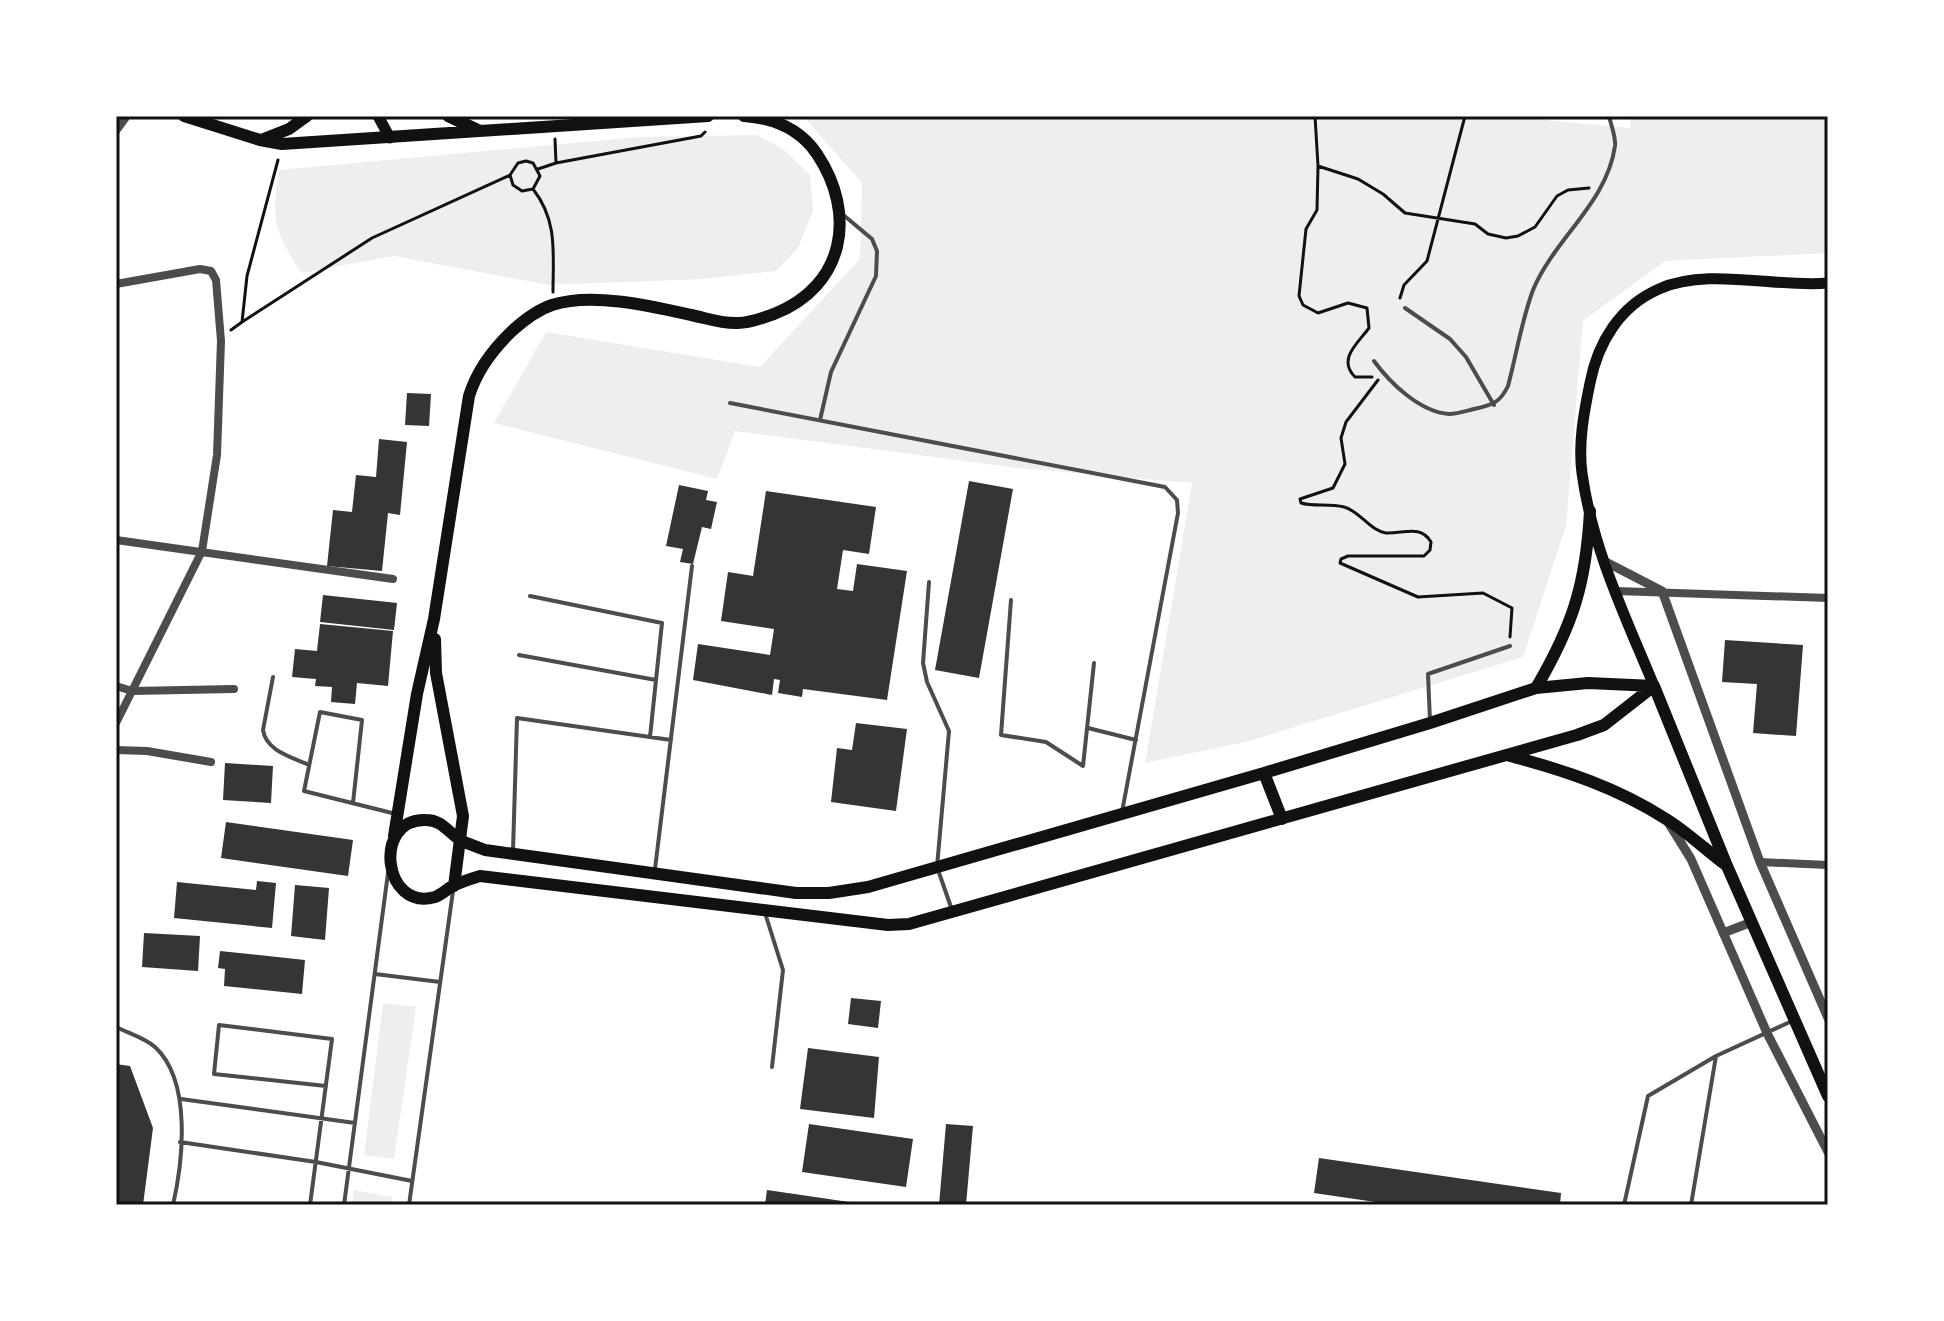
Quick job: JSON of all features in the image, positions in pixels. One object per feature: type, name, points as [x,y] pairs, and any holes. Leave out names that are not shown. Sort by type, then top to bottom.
[{"type":"main road","points":[[184,116],[282,144],[708,116]]},
{"type":"main road","points":[[260,140],[289,129],[307,116]]},
{"type":"main road","points":[[378,116],[390,138]]},
{"type":"main road","points":[[448,116],[483,132]]},
{"type":"main road","points":[[744,116],[762,117],[787,126],[811,146],[825,167],[839,211],[840,234],[834,259],[822,279],[806,295],[787,308],[739,323],[626,303],[584,300],[552,305],[524,320],[506,337],[475,378],[459,453],[434,619],[417,694],[389,866],[406,893],[421,898],[436,897],[480,876],[888,925],[909,924],[1510,756],[1604,725],[1654,686]]},
{"type":"main road","points":[[1828,283],[1694,279],[1660,288],[1630,305],[1605,336],[1593,367],[1581,424],[1582,472],[1604,561],[1727,866],[1828,1096]]},
{"type":"main road","points":[[1536,688],[1560,647],[1577,604],[1588,558],[1590,511]]},
{"type":"main road","points":[[434,619],[436,673],[463,816],[454,886]]},
{"type":"main road","points":[[394,836],[408,822],[425,820],[442,823],[460,840],[485,850],[796,893],[829,893],[868,887],[1264,773],[1536,688],[1588,683],[1654,686]]},
{"type":"main road","points":[[1510,756],[1564,771],[1617,792],[1667,819],[1727,866]]},
{"type":"main road","points":[[1264,773],[1282,819]]},
{"type":"street","points":[[116,131],[127,116]]},
{"type":"street","points":[[116,284],[200,269],[211,271],[216,280],[221,336],[217,455],[202,551],[116,723]]},
{"type":"street","points":[[116,540],[393,579]]},
{"type":"street","points":[[1604,561],[1662,591],[1760,862],[1828,1018]]},
{"type":"street","points":[[1616,591],[1828,598]]},
{"type":"street","points":[[116,686],[132,691],[234,689]]},
{"type":"street","points":[[116,750],[147,751],[211,762]]},
{"type":"street","points":[[1667,819],[1691,859],[1767,1033],[1828,1152]]},
{"type":"street","points":[[1760,862],[1828,865]]},
{"type":"street","points":[[1723,933],[1752,922]]},
{"type":"lane","points":[[1374,361],[1383,373],[1432,411],[1452,414],[1494,405],[1502,398],[1508,386],[1532,293],[1542,273],[1601,187],[1616,144],[1609,116]]},
{"type":"lane","points":[[820,420],[831,372],[876,276],[877,251],[872,239],[839,211]]},
{"type":"lane","points":[[1405,308],[1450,339],[1466,357],[1494,405]]},
{"type":"lane","points":[[730,403],[1165,487],[1177,500],[1178,513],[1121,814]]},
{"type":"lane","points":[[655,873],[692,566]]},
{"type":"lane","points":[[929,582],[923,663],[927,682],[949,731],[950,743],[937,867],[952,913]]},
{"type":"lane","points":[[530,596],[662,623],[650,737]]},
{"type":"lane","points":[[1011,600],[1001,735],[1046,742],[1083,766],[1094,663]]},
{"type":"lane","points":[[1430,723],[1428,674],[1510,646]]},
{"type":"lane","points":[[519,655],[656,680]]},
{"type":"lane","points":[[273,677],[264,738],[269,745],[309,765]]},
{"type":"lane","points":[[353,803],[362,720],[320,712],[304,791],[353,803],[398,814]]},
{"type":"lane","points":[[513,854],[517,718],[671,740]]},
{"type":"lane","points":[[1088,728],[1136,740]]},
{"type":"lane","points":[[344,1205],[389,866]]},
{"type":"lane","points":[[409,1205],[454,886]]},
{"type":"lane","points":[[764,910],[783,970],[772,1067]]},
{"type":"lane","points":[[375,974],[440,982]]},
{"type":"lane","points":[[1624,1205],[1648,1096],[1716,1056],[1794,1020]]},
{"type":"lane","points":[[310,1205],[321,1118],[326,1086],[332,1039],[219,1025],[214,1074],[326,1086]]},
{"type":"lane","points":[[116,1027],[154,1046],[168,1063],[181,1099],[179,1166],[173,1205]]},
{"type":"lane","points":[[1691,1205],[1716,1056]]},
{"type":"lane","points":[[181,1099],[355,1123]]},
{"type":"lane","points":[[180,1142],[316,1162],[412,1181]]},
{"type":"path","points":[[1315,116],[1317,210],[1306,229],[1299,296],[1303,305],[1318,313],[1348,303],[1367,308],[1369,328],[1348,355],[1348,366],[1355,377],[1369,378],[1383,373]]},
{"type":"path","points":[[1405,308],[1400,298],[1404,285],[1427,261],[1465,116]]},
{"type":"path","points":[[555,127],[556,163]]},
{"type":"path","points":[[538,169],[701,136],[706,131]]},
{"type":"path","points":[[242,322],[247,276],[282,144]]},
{"type":"path","points":[[221,336],[372,238],[510,175],[518,163],[533,163],[538,169],[540,176],[533,189]]},
{"type":"path","points":[[1318,166],[1358,179],[1383,194],[1405,213],[1475,224],[1488,234],[1506,238],[1535,227],[1557,196],[1568,190],[1601,187]]},
{"type":"path","points":[[510,175],[513,185],[522,191],[533,189]]},
{"type":"path","points":[[533,189],[545,204],[551,223],[552,305]]},
{"type":"path","points":[[1383,373],[1346,422],[1341,438],[1345,464],[1333,488],[1304,496],[1300,499],[1301,503],[1347,507],[1385,533],[1419,531],[1428,536],[1430,550],[1424,556],[1348,556],[1340,563],[1418,597],[1483,593],[1512,608],[1510,646]]},
{"type":"shaded area","points":[[803,116],[1503,116],[1630,128],[1631,116],[1828,116],[1828,253],[1665,261],[1583,321],[1566,526],[1523,657],[1249,741],[1145,763],[1192,483],[1018,468],[735,431],[717,479],[494,423],[546,332],[760,367],[860,259],[862,183]]},
{"type":"shaded area","points":[[757,135],[783,149],[810,175],[813,211],[798,248],[776,271],[702,279],[549,285],[394,256],[301,273],[280,235],[275,214],[279,170],[639,137]]},
{"type":"shaded area","points":[[383,1003],[416,1007],[394,1159],[364,1155]]},
{"type":"shaded area","points":[[354,1190],[392,1197],[391,1205],[352,1205]]},
{"type":"building","points":[[407,393],[431,394],[429,426],[405,425]]},
{"type":"building","points":[[379,439],[407,442],[400,515],[388,513],[382,571],[327,566],[333,510],[352,512],[356,475],[376,477]]},
{"type":"building","points":[[969,481],[1013,489],[979,678],[935,670]]},
{"type":"building","points":[[679,485],[708,491],[706,500],[717,502],[711,529],[702,527],[693,564],[680,562],[683,549],[666,546]]},
{"type":"building","points":[[766,491],[876,507],[869,554],[843,550],[837,589],[853,591],[857,564],[907,571],[887,700],[803,689],[802,697],[778,693],[780,680],[774,679],[772,695],[693,680],[698,644],[770,655],[774,629],[721,621],[728,572],[753,576]]},
{"type":"building","points":[[323,595],[397,603],[394,630],[320,622]]},
{"type":"building","points":[[320,624],[393,631],[388,686],[357,683],[355,704],[331,702],[332,687],[315,686],[316,679],[292,677],[295,649],[317,651]]},
{"type":"building","points":[[1725,640],[1803,645],[1796,736],[1753,733],[1757,684],[1722,682]]},
{"type":"building","points":[[856,723],[907,729],[896,811],[831,802],[837,748],[852,750]]},
{"type":"building","points":[[225,763],[273,766],[271,803],[223,800]]},
{"type":"building","points":[[226,822],[353,840],[348,876],[221,858]]},
{"type":"building","points":[[257,881],[276,883],[272,928],[174,918],[177,882],[256,890]]},
{"type":"building","points":[[295,885],[329,888],[325,940],[291,936]]},
{"type":"building","points":[[144,933],[200,936],[198,971],[142,967]]},
{"type":"building","points":[[220,951],[305,960],[302,994],[224,986],[225,969],[218,968]]},
{"type":"building","points":[[851,998],[881,1001],[878,1028],[848,1024]]},
{"type":"building","points":[[808,1048],[879,1057],[874,1118],[800,1109]]},
{"type":"building","points":[[116,1064],[130,1066],[153,1128],[143,1205],[116,1205]]},
{"type":"building","points":[[809,1124],[913,1139],[906,1187],[802,1172]]},
{"type":"building","points":[[946,1124],[973,1126],[966,1205],[939,1205]]},
{"type":"building","points":[[1319,1158],[1561,1193],[1560,1205],[1396,1205],[1314,1193]]},
{"type":"building","points":[[767,1190],[856,1203],[856,1205],[765,1205]]}]
